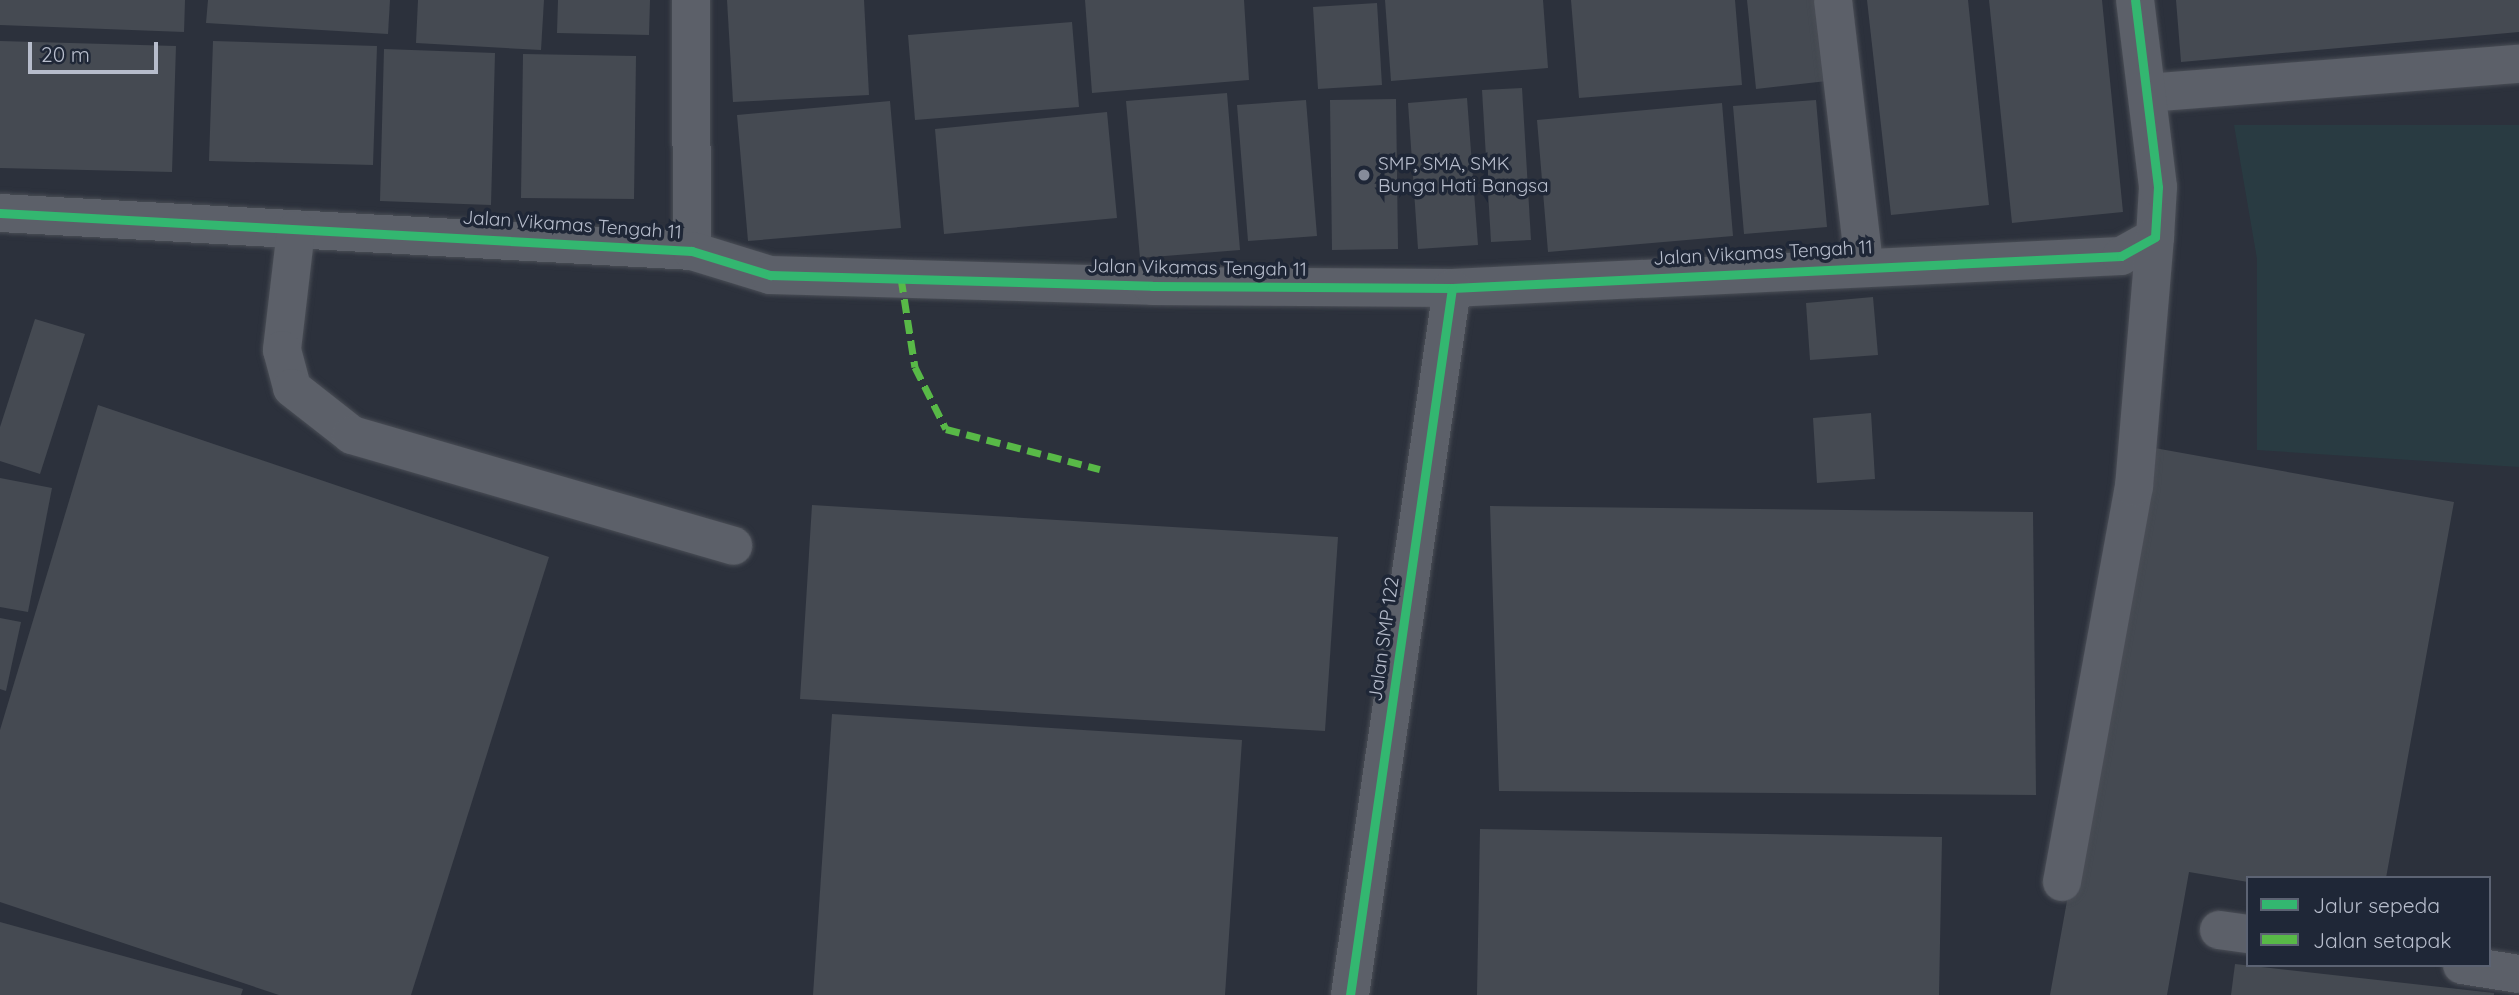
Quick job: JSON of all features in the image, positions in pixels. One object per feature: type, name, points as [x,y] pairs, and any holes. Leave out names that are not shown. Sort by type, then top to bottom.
[{"type":"street","points":[[691,0],[692,251]]},
{"type":"street","points":[[1833,0],[1864,265]]},
{"type":"street","points":[[2062,881],[2134,487],[2155,237],[2158,187],[2135,0]]},
{"type":"street","points":[[2147,93],[2519,64]]},
{"type":"street","name":"Jalan Vikamas Tengah 11","points":[[0,213],[296,230],[412,232],[692,251],[770,275],[1452,288],[1864,265],[2121,256],[2155,237]]},
{"type":"street","points":[[296,230],[282,350],[292,388],[352,435],[733,546]]},
{"type":"street","name":"Jalan SMP 122","points":[[1350,995],[1452,288]]},
{"type":"street","points":[[2475,967],[2519,974]]},
{"type":"shaded area","points":[[2234,125],[2519,125],[2519,467],[2257,450],[2257,259]]},
{"type":"building","points":[[0,0],[185,0],[184,32],[0,25]]},
{"type":"building","points":[[208,0],[390,0],[388,34],[206,23]]},
{"type":"building","points":[[418,0],[544,0],[541,50],[416,43]]},
{"type":"building","points":[[558,0],[650,0],[649,35],[557,33]]},
{"type":"building","points":[[727,0],[864,0],[869,95],[733,102]]},
{"type":"building","points":[[1085,0],[1244,0],[1249,80],[1092,93]]},
{"type":"building","points":[[1385,0],[1543,0],[1548,68],[1391,81]]},
{"type":"building","points":[[1571,0],[1735,0],[1742,85],[1579,98]]},
{"type":"building","points":[[1747,0],[1828,0],[1836,80],[1756,89]]},
{"type":"building","points":[[1867,0],[1968,0],[1989,205],[1891,215]]},
{"type":"building","points":[[1989,0],[2102,0],[2123,212],[2012,223]]},
{"type":"building","points":[[2176,0],[2519,0],[2519,32],[2181,62]]},
{"type":"building","points":[[1377,3],[1382,85],[1318,89],[1313,7]]},
{"type":"building","points":[[1072,22],[1079,107],[915,120],[908,35]]},
{"type":"building","points":[[0,41],[176,46],[172,172],[0,168]]},
{"type":"building","points":[[213,41],[377,46],[373,165],[209,161]]},
{"type":"building","points":[[384,49],[495,53],[491,205],[380,201]]},
{"type":"building","points":[[523,54],[636,56],[634,199],[521,198]]},
{"type":"building","points":[[1522,88],[1531,240],[1491,242],[1482,90]]},
{"type":"building","points":[[1227,93],[1240,250],[1140,258],[1126,101]]},
{"type":"building","points":[[1467,98],[1478,245],[1418,249],[1408,103]]},
{"type":"building","name":"SMP, SMA, SMK Bunga Hati Bangsa","points":[[1396,99],[1398,249],[1332,250],[1330,100]]},
{"type":"building","points":[[1306,100],[1317,236],[1248,241],[1237,105]]},
{"type":"building","points":[[1816,100],[1827,227],[1744,234],[1733,106]]},
{"type":"building","points":[[890,101],[901,228],[748,241],[737,115]]},
{"type":"building","points":[[1722,103],[1733,236],[1548,252],[1537,120]]},
{"type":"building","points":[[1107,112],[1117,218],[944,234],[935,129]]},
{"type":"building","points":[[1873,297],[1878,355],[1810,360],[1806,303]]},
{"type":"building","points":[[35,319],[85,334],[40,474],[0,461],[0,427]]},
{"type":"building","points":[[98,405],[549,557],[411,995],[279,995],[0,902],[0,730]]},
{"type":"building","points":[[1871,413],[1875,479],[1817,483],[1813,418]]},
{"type":"building","points":[[2149,447],[2454,502],[2386,876],[2246,876],[2246,882],[2189,872],[2167,995],[2050,995]]},
{"type":"building","points":[[0,478],[52,488],[28,612],[0,607]]},
{"type":"building","points":[[812,505],[1338,537],[1325,731],[800,699]]},
{"type":"building","points":[[1490,506],[2033,512],[2036,795],[1499,791]]},
{"type":"building","points":[[0,618],[21,622],[6,691],[0,689]]},
{"type":"building","points":[[832,714],[1242,740],[1225,995],[813,995]]},
{"type":"building","points":[[1480,829],[1942,837],[1939,995],[1477,995]]},
{"type":"building","points":[[0,922],[243,989],[241,995],[0,995]]},
{"type":"building","points":[[2235,964],[2494,993],[2494,995],[2231,995]]},
{"type":"marked path","points":[[901,278],[915,367],[946,429],[1100,469]]},
{"type":"cycle path","points":[[0,213],[692,251],[770,275],[1152,286],[1452,288],[2121,256],[2155,237],[2158,187],[2135,0]]},
{"type":"cycle path","points":[[1350,995],[1452,288]]},
{"type":"place","name":"SMP, SMA, SMK Bunga Hati Bangsa","points":[[1364,175]]}]
